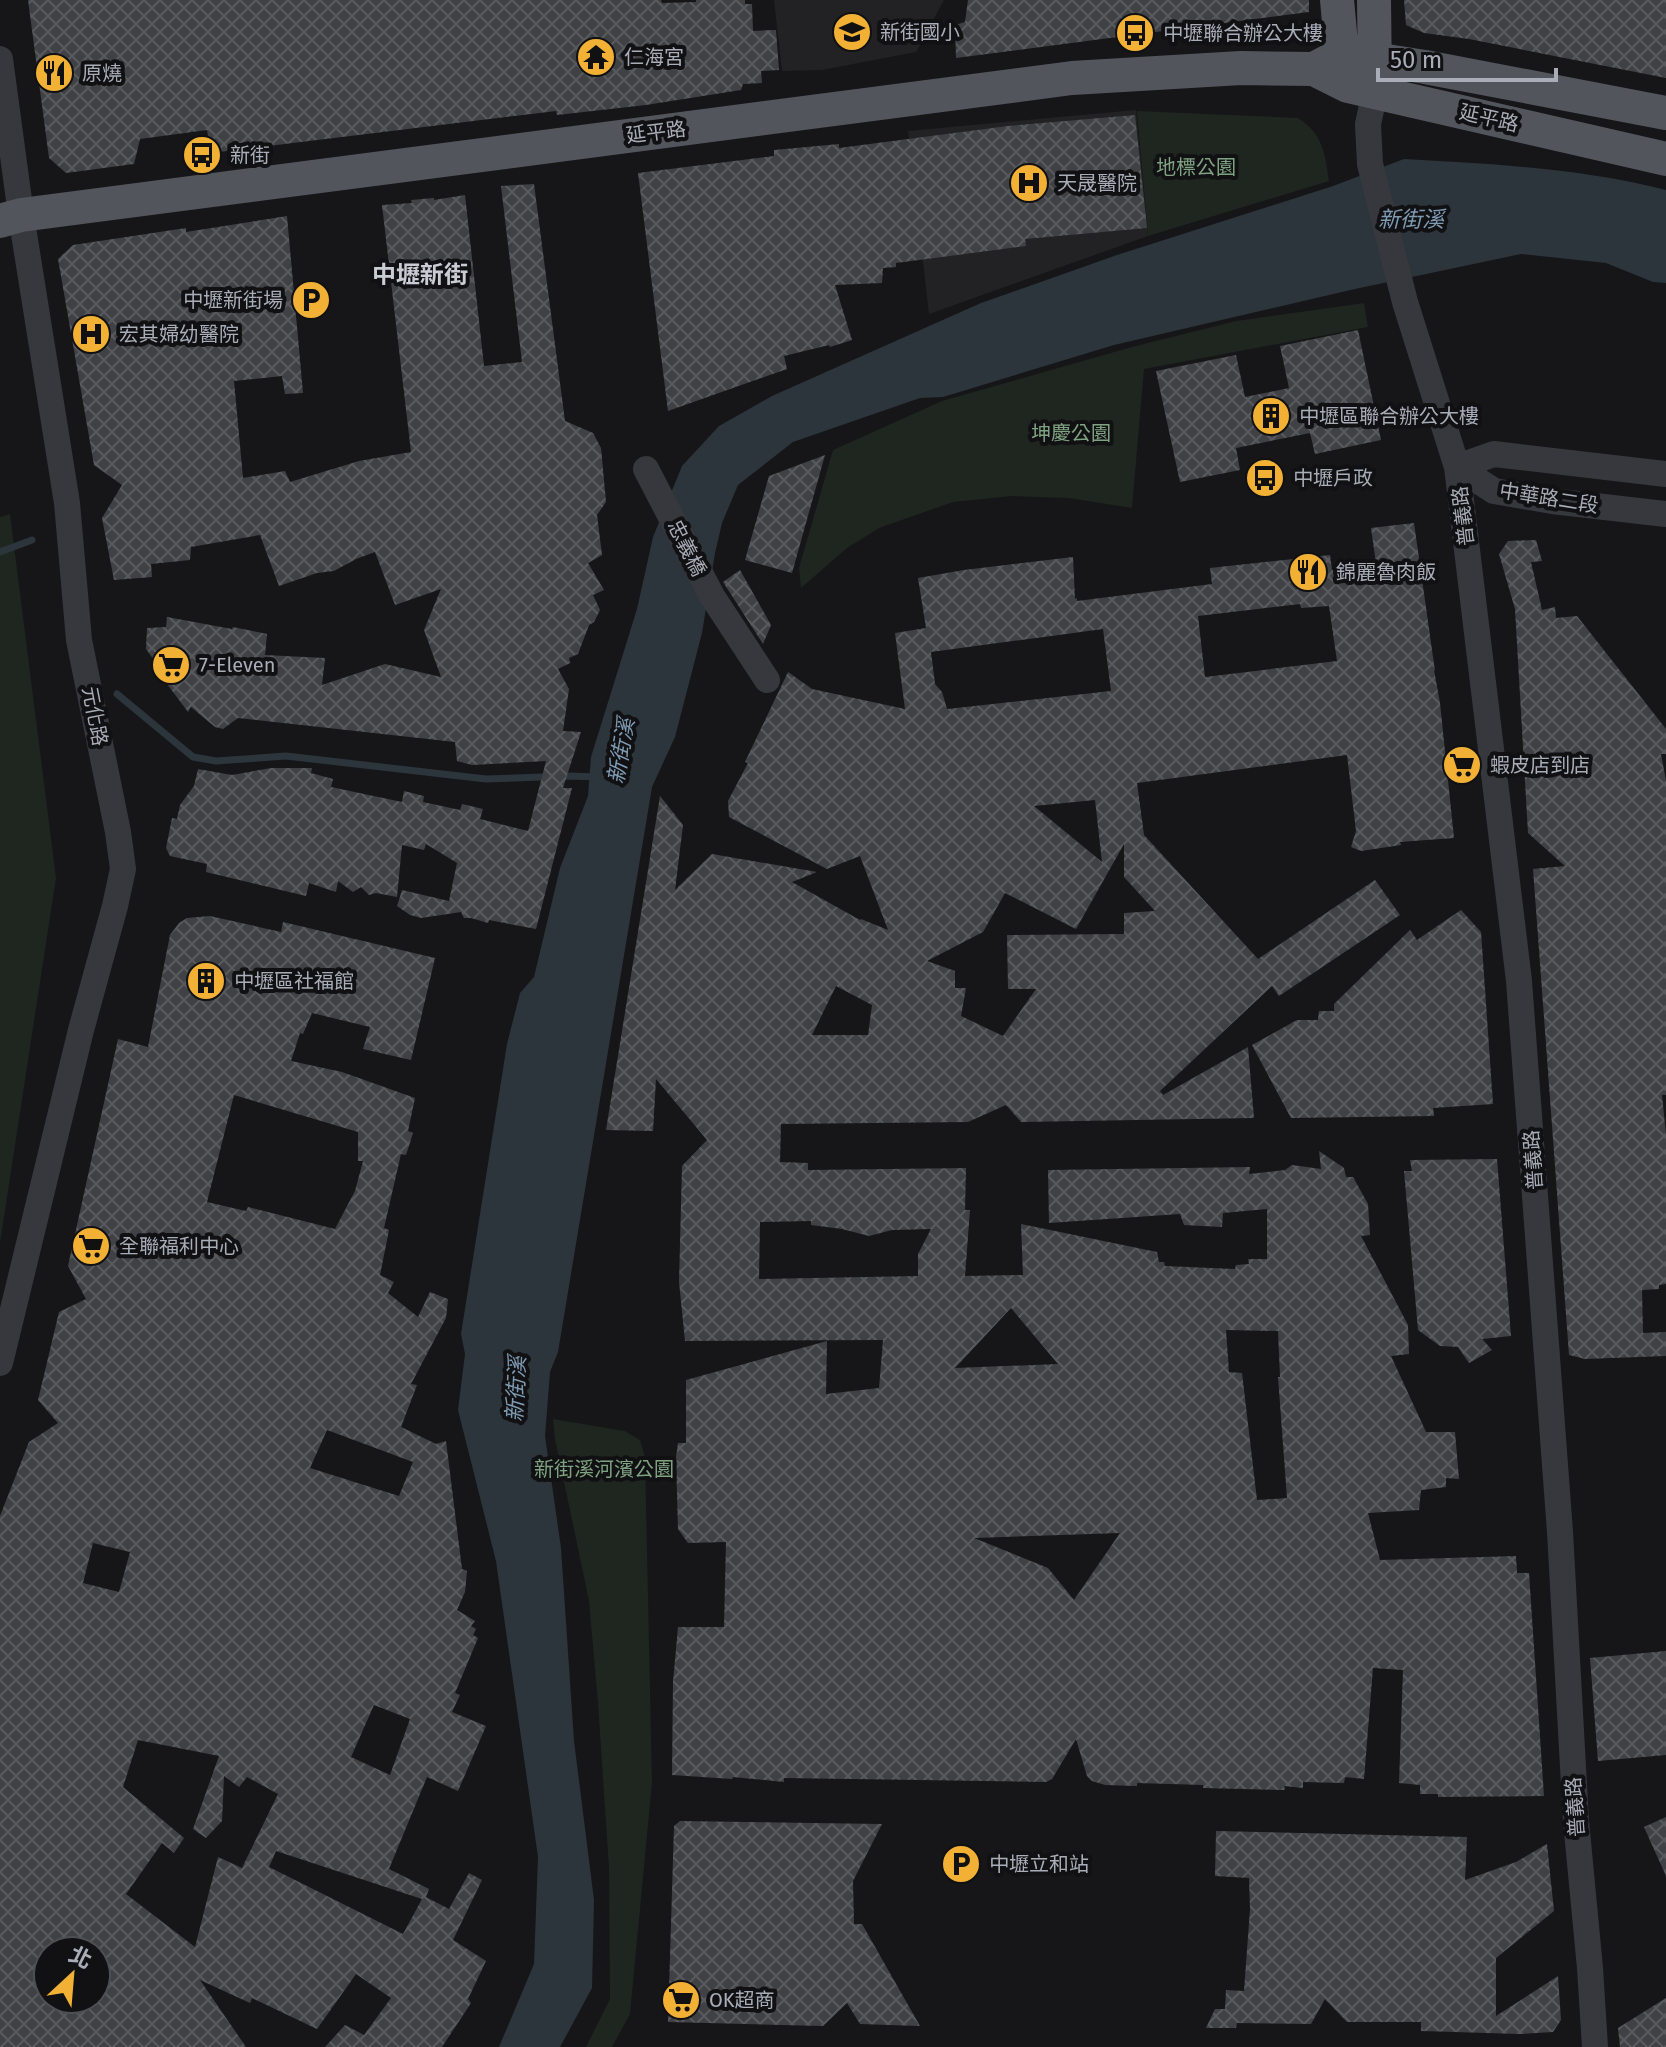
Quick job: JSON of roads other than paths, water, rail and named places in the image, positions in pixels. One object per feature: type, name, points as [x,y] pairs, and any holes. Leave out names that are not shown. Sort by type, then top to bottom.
[{"type":"main road","points":[[1337,0],[1349,85]]},
{"type":"main road","points":[[1349,85],[1376,58],[1374,0]]},
{"type":"main road","name":"延平路","points":[[1376,58],[1666,113]]},
{"type":"main road","name":"延平路","points":[[11,218],[1072,78],[1241,68],[1349,85],[1666,159]]},
{"type":"street","name":"元化路","points":[[0,59],[11,218],[67,503],[79,640],[123,869],[0,1363]]},
{"type":"street","name":"普義路","points":[[1349,85],[1400,284],[1457,467],[1519,981],[1560,1532],[1576,1821],[1595,2047]]},
{"type":"street","name":"中華路二段","points":[[1457,467],[1494,454],[1666,474]]},
{"type":"street","name":"中華路二段","points":[[1457,467],[1494,491],[1666,514]]},
{"type":"street","name":"忠義橋","points":[[646,469],[712,596],[767,680]]},
{"type":"water","name":"新街溪","points":[[1404,159],[1569,172],[1666,190],[1666,283],[1653,282],[1606,263],[1521,254],[1355,289],[1114,345],[943,397],[920,398],[793,442],[738,485],[722,523],[702,633],[675,737],[652,787],[558,1352],[550,1372],[545,1436],[561,1548],[574,1741],[594,1900],[592,1988],[560,2047],[499,2047],[534,1964],[538,1857],[496,1561],[458,1410],[465,1354],[461,1334],[507,1044],[520,993],[534,977],[560,868],[588,796],[591,757],[637,609],[653,537],[682,466],[719,426],[772,396],[981,303],[1117,255],[1333,186]]},
{"type":"waterway","points":[[0,552],[32,540]]},
{"type":"waterway","points":[[117,694],[193,757],[216,761],[286,756],[486,779],[598,777]]},
{"type":"place","name":"新街國小","points":[[852,32]]},
{"type":"place","name":"中壢聯合辦公大樓","points":[[1135,33]]},
{"type":"place","name":"仁海宮","points":[[596,57]]},
{"type":"place","name":"原燒","points":[[54,73]]},
{"type":"place","name":"新街","points":[[202,155]]},
{"type":"place","name":"天晟醫院","points":[[1029,183]]},
{"type":"place","name":"中壢新街場","points":[[311,300]]},
{"type":"place","name":"宏其婦幼醫院","points":[[91,334]]},
{"type":"place","name":"中壢區聯合辦公大樓","points":[[1271,416]]},
{"type":"place","name":"中壢戶政","points":[[1265,478]]},
{"type":"place","name":"錦麗魯肉飯","points":[[1308,572]]},
{"type":"place","name":"7-Eleven","points":[[171,665]]},
{"type":"place","name":"蝦皮店到店","points":[[1462,765]]},
{"type":"place","name":"中壢區社福館","points":[[206,981]]},
{"type":"place","name":"全聯福利中心","points":[[91,1246]]},
{"type":"place","name":"中壢立和站","points":[[961,1864]]},
{"type":"place","name":"OK超商","points":[[681,2000]]},
{"type":"district","name":"中壢新街","points":[[420,275]]},
{"type":"park label","name":"地標公園","points":[[1196,167]]},
{"type":"park label","name":"坤慶公園","points":[[1071,433]]},
{"type":"park label","name":"新街溪河濱公園","points":[[604,1469]]}]
